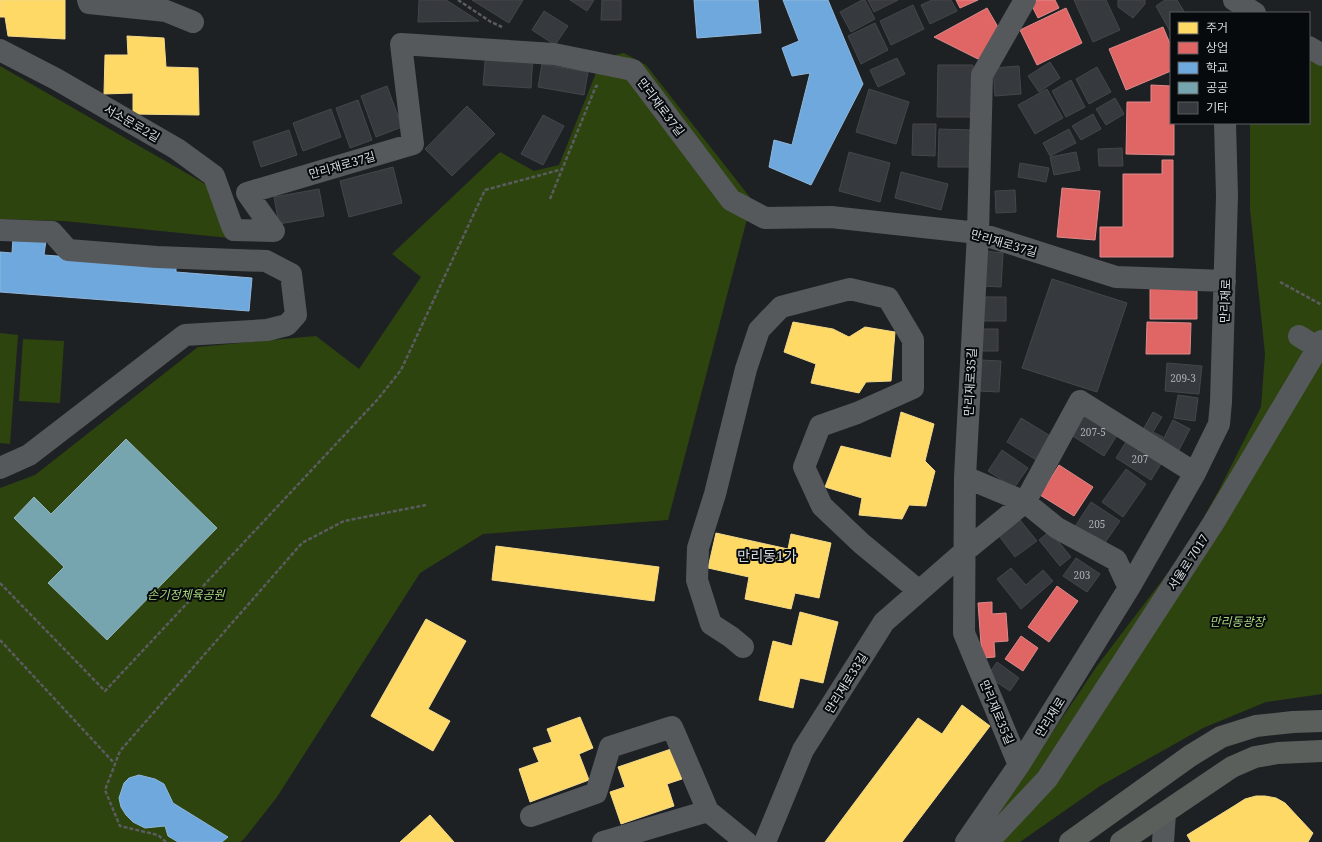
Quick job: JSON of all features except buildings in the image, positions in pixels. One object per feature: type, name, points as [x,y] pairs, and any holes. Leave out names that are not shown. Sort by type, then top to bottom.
[{"type":"main road","points":[[1070,842],[1190,756],[1221,737],[1256,726],[1322,721]]},
{"type":"main road","points":[[1121,842],[1232,767],[1255,757],[1278,753],[1322,751]]},
{"type":"street","points":[[88,0],[89,3],[166,11],[193,22]]},
{"type":"street","name":"만리재로35길","points":[[1019,765],[964,633],[965,477],[978,233],[982,75],[1025,0]]},
{"type":"street","points":[[1223,0],[1223,12]]},
{"type":"street","points":[[1234,0],[1253,12]]},
{"type":"street","name":"만리재로37길","points":[[232,226],[234,230],[274,231],[247,193],[413,144],[401,44],[554,54],[633,70],[731,200],[764,218],[831,217],[978,233],[1116,278],[1225,281]]},
{"type":"street","points":[[1310,48],[1322,55]]},
{"type":"street","name":"서소문로2길","points":[[0,50],[56,79],[170,145],[214,176],[232,226]]},
{"type":"street","name":"만리재로","points":[[966,842],[980,824],[1019,765],[1129,588],[1195,473],[1218,424],[1221,402],[1227,196],[1225,124]]},
{"type":"street","points":[[0,230],[52,232],[68,250],[157,257],[266,261],[291,274],[296,315],[287,325],[267,330],[185,335],[29,455],[0,468]]},
{"type":"street","points":[[743,647],[712,624],[697,580],[698,548],[715,494],[746,369],[759,330],[781,306],[850,289],[888,298],[913,340],[913,388],[857,413],[820,426],[804,467],[822,506],[861,543],[919,591]]},
{"type":"street","points":[[1299,336],[1320,345]]},
{"type":"street","name":"서울로 7017","points":[[988,842],[1047,779],[1214,522],[1320,345]]},
{"type":"street","points":[[1026,502],[1080,401],[1195,473]]},
{"type":"street","points":[[965,477],[1026,502],[1057,528],[1116,560],[1129,588]]},
{"type":"street","name":"만리재로33길","points":[[765,842],[803,750],[884,622],[965,551],[1026,502]]},
{"type":"street","points":[[531,816],[596,793],[610,747],[672,727],[708,812],[746,842]]},
{"type":"street","points":[[603,842],[708,812]]},
{"type":"street","points":[[1163,842],[1165,813]]},
{"type":"path","points":[[550,200],[596,86],[602,84]]},
{"type":"path","points":[[0,583],[105,691],[378,399],[401,370],[485,190],[563,169]]},
{"type":"path","points":[[1280,282],[1322,305]]},
{"type":"path","points":[[166,842],[158,835],[120,826],[105,790],[120,751],[302,543],[344,521],[426,505]]},
{"type":"path","points":[[0,640],[115,764]]},
{"type":"green space","name":"손기정체육공원","points":[[624,53],[646,65],[752,200],[668,520],[483,534],[420,573],[277,797],[240,842],[0,842],[0,488],[35,475],[198,347],[316,336],[359,369],[421,277],[392,254],[500,152],[534,171],[559,165],[602,58]]},
{"type":"green space","name":"만리동광장","points":[[1310,53],[1322,60],[1322,694],[1266,702],[1203,728],[1100,786],[1020,842],[970,842],[1015,788],[1097,666],[1186,549],[1219,490],[1261,407],[1265,354],[1250,209],[1250,124],[1310,124]]},
{"type":"green space","points":[[0,66],[207,185],[229,238],[64,221],[0,219]]},
{"type":"green space","points":[[0,333],[18,335],[10,444],[0,443]]},
{"type":"green space","points":[[23,339],[64,341],[60,403],[19,401]]},
{"type":"district","name":"만리동1가","points":[[767,555]]}]
